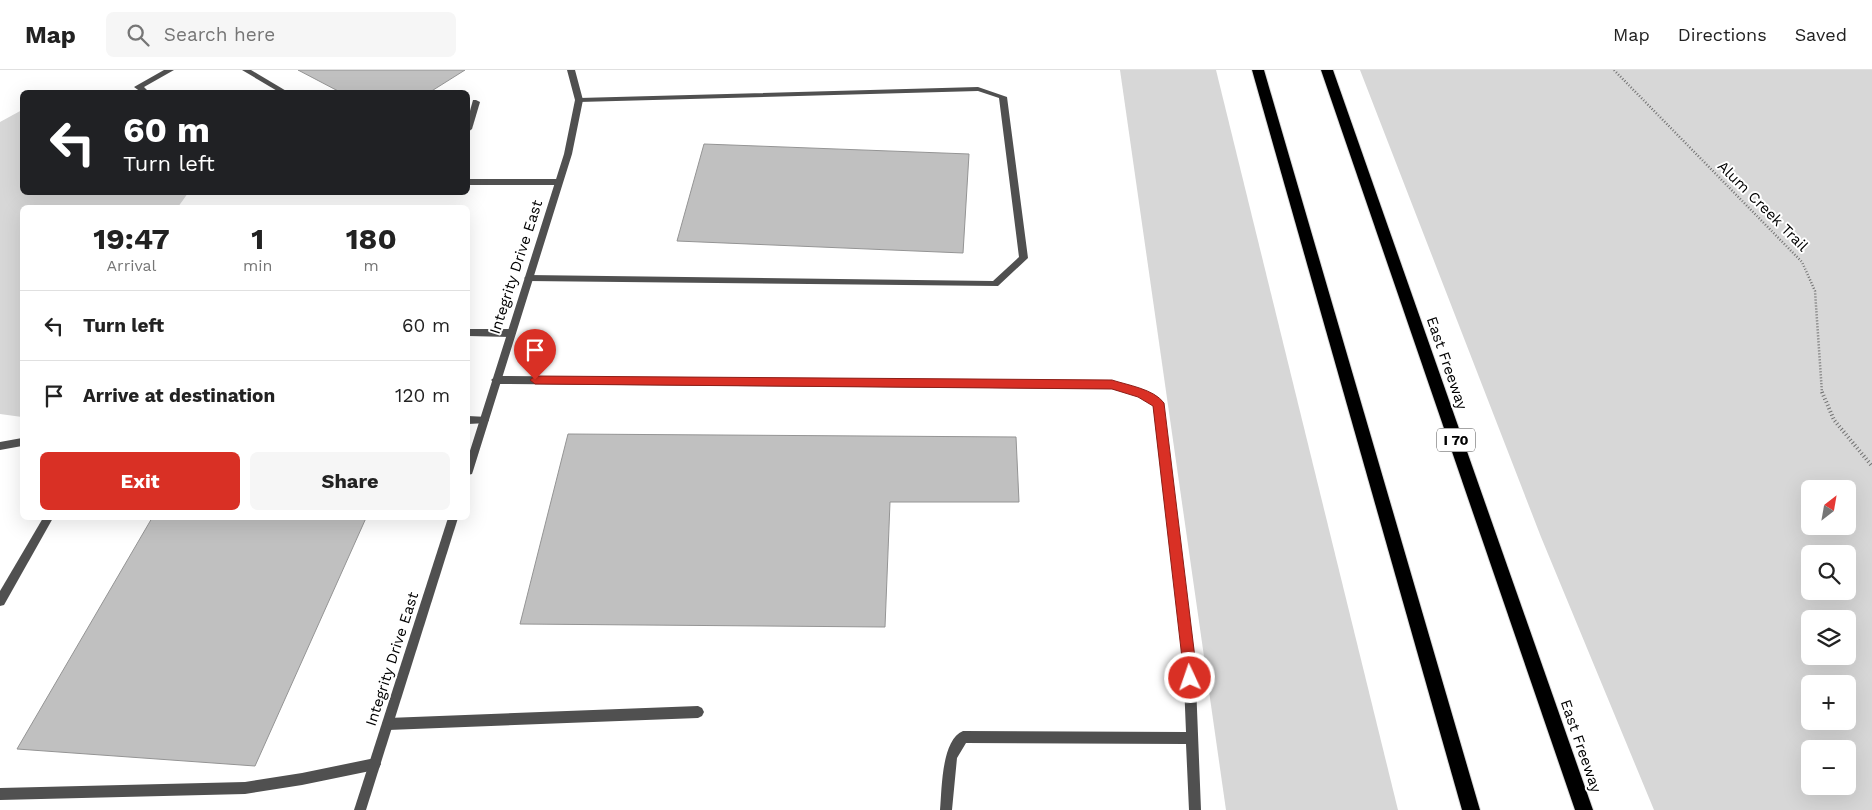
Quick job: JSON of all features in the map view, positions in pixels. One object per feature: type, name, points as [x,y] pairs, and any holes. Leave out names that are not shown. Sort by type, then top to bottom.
[{"type":"highway","points":[[1258,70],[1471,810]]},
{"type":"highway","name":"East Freeway","points":[[1327,70],[1584,810]]},
{"type":"street","points":[[142,90],[138,88],[170,70]]},
{"type":"street","points":[[246,70],[281,90]]},
{"type":"street","name":"Integrity Drive East","points":[[470,465],[568,154],[579,100],[571,70]]},
{"type":"street","points":[[528,278],[995,284],[1024,258],[1003,97],[978,89],[579,100]]},
{"type":"street","points":[[470,122],[476,102]]},
{"type":"street","points":[[470,182],[559,182]]},
{"type":"street","points":[[470,334],[511,334]]},
{"type":"street","points":[[496,380],[1112,385],[1141,393],[1158,403],[1189,658],[1195,810]]},
{"type":"street","points":[[470,420],[484,420]]},
{"type":"street","points":[[0,446],[20,442]]},
{"type":"street","points":[[0,601],[47,520]]},
{"type":"street","name":"Integrity Drive East","points":[[360,810],[452,520]]},
{"type":"street","points":[[388,724],[698,712]]},
{"type":"street","points":[[946,810],[951,756],[963,737],[1192,738]]},
{"type":"street","points":[[0,794],[245,788],[375,764]]},
{"type":"path","name":"Alum Creek Trail","points":[[1614,70],[1802,262],[1815,291],[1821,390],[1834,420],[1872,466]]},
{"type":"shaded area","points":[[1120,70],[1216,70],[1398,810],[1226,810]]},
{"type":"shaded area","points":[[1360,70],[1872,70],[1872,810],[1654,810],[1541,537]]},
{"type":"shaded area","points":[[20,111],[20,195],[187,195],[179,205],[20,205],[20,417],[0,414],[0,122]]},
{"type":"building","points":[[298,70],[465,70],[433,90],[336,90]]},
{"type":"building","points":[[704,144],[969,154],[963,253],[677,241]]},
{"type":"building","points":[[568,434],[1016,437],[1019,502],[890,502],[885,627],[520,624]]},
{"type":"building","points":[[151,520],[365,520],[255,766],[17,749]]},
{"type":"route","points":[[535,380],[1112,385],[1141,393],[1158,403],[1190,678]]}]
